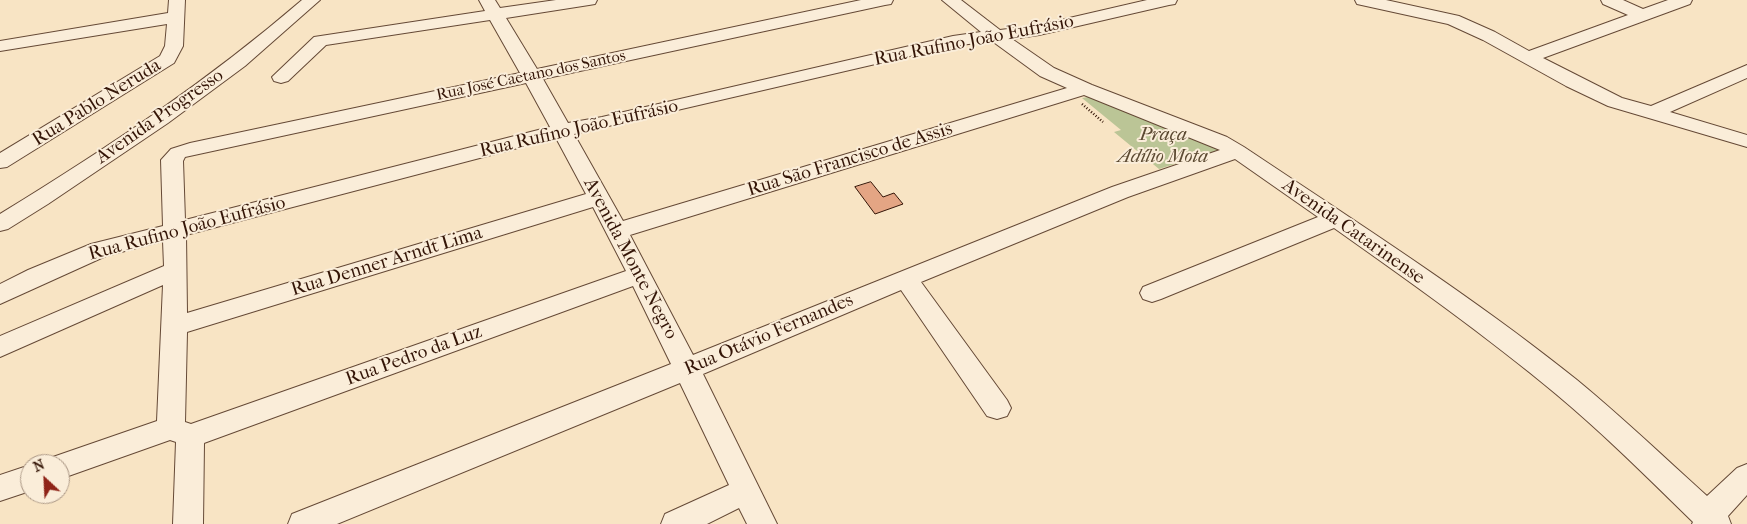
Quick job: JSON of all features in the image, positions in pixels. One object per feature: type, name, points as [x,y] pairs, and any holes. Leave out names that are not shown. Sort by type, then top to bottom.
[{"type":"street","name":"Avenida Progresso","points":[[0,224],[96,163],[188,99],[271,35],[312,0]]},
{"type":"street","points":[[281,77],[320,41],[491,7],[590,0]]},
{"type":"street","name":"Rua José Caetano dos Santos","points":[[176,230],[172,160],[178,153],[190,149],[885,0]]},
{"type":"street","name":"Avenida Catarinense","points":[[950,0],[1047,72],[1078,91],[1220,141],[1237,150],[1479,320],[1545,370],[1594,410],[1711,522]]},
{"type":"street","name":"Rua Rufino João Eufrásio","points":[[0,295],[45,272],[99,250],[562,130],[611,121],[953,40],[1039,30],[1169,0]]},
{"type":"street","points":[[1363,0],[1453,20],[1598,94],[1626,106],[1654,112],[1747,141]]},
{"type":"street","points":[[1410,10],[1443,0]]},
{"type":"street","points":[[1610,0],[1642,15]]},
{"type":"street","points":[[1528,57],[1684,0]]},
{"type":"street","name":"Avenida Monte Negro","points":[[491,7],[562,130],[616,230],[687,369],[762,524]]},
{"type":"street","points":[[0,46],[176,8]]},
{"type":"street","name":"Rua Pablo Neruda","points":[[0,162],[168,59],[174,46],[176,8]]},
{"type":"street","points":[[1654,112],[1747,71]]},
{"type":"street","name":"Rua São Francisco de Assis","points":[[616,230],[1078,91]]},
{"type":"street","points":[[1698,138],[1747,151]]},
{"type":"street","name":"Rua Otávio Fernandes","points":[[303,524],[1057,217],[1237,150]]},
{"type":"street","name":"Rua Denner Arndt Lima","points":[[175,326],[598,198]]},
{"type":"street","points":[[1152,293],[1336,219]]},
{"type":"street","points":[[176,230],[175,326],[180,432],[188,524]]},
{"type":"street","points":[[0,347],[176,270]]},
{"type":"street","name":"Rua Pedro da Luz","points":[[70,464],[180,432],[639,275]]},
{"type":"street","points":[[906,278],[997,408]]},
{"type":"street","points":[[1711,522],[1728,492],[1747,477]]},
{"type":"street","points":[[0,488],[20,481]]},
{"type":"street","points":[[676,524],[746,492]]},
{"type":"path","points":[[1078,91],[1103,122]]},
{"type":"green space","name":"Praça Adílio Mota","points":[[1088,97],[1211,144],[1219,150],[1159,169],[1114,132],[1121,130],[1082,98]]},
{"type":"building","points":[[871,182],[883,197],[894,193],[903,204],[875,214],[855,187]]}]
